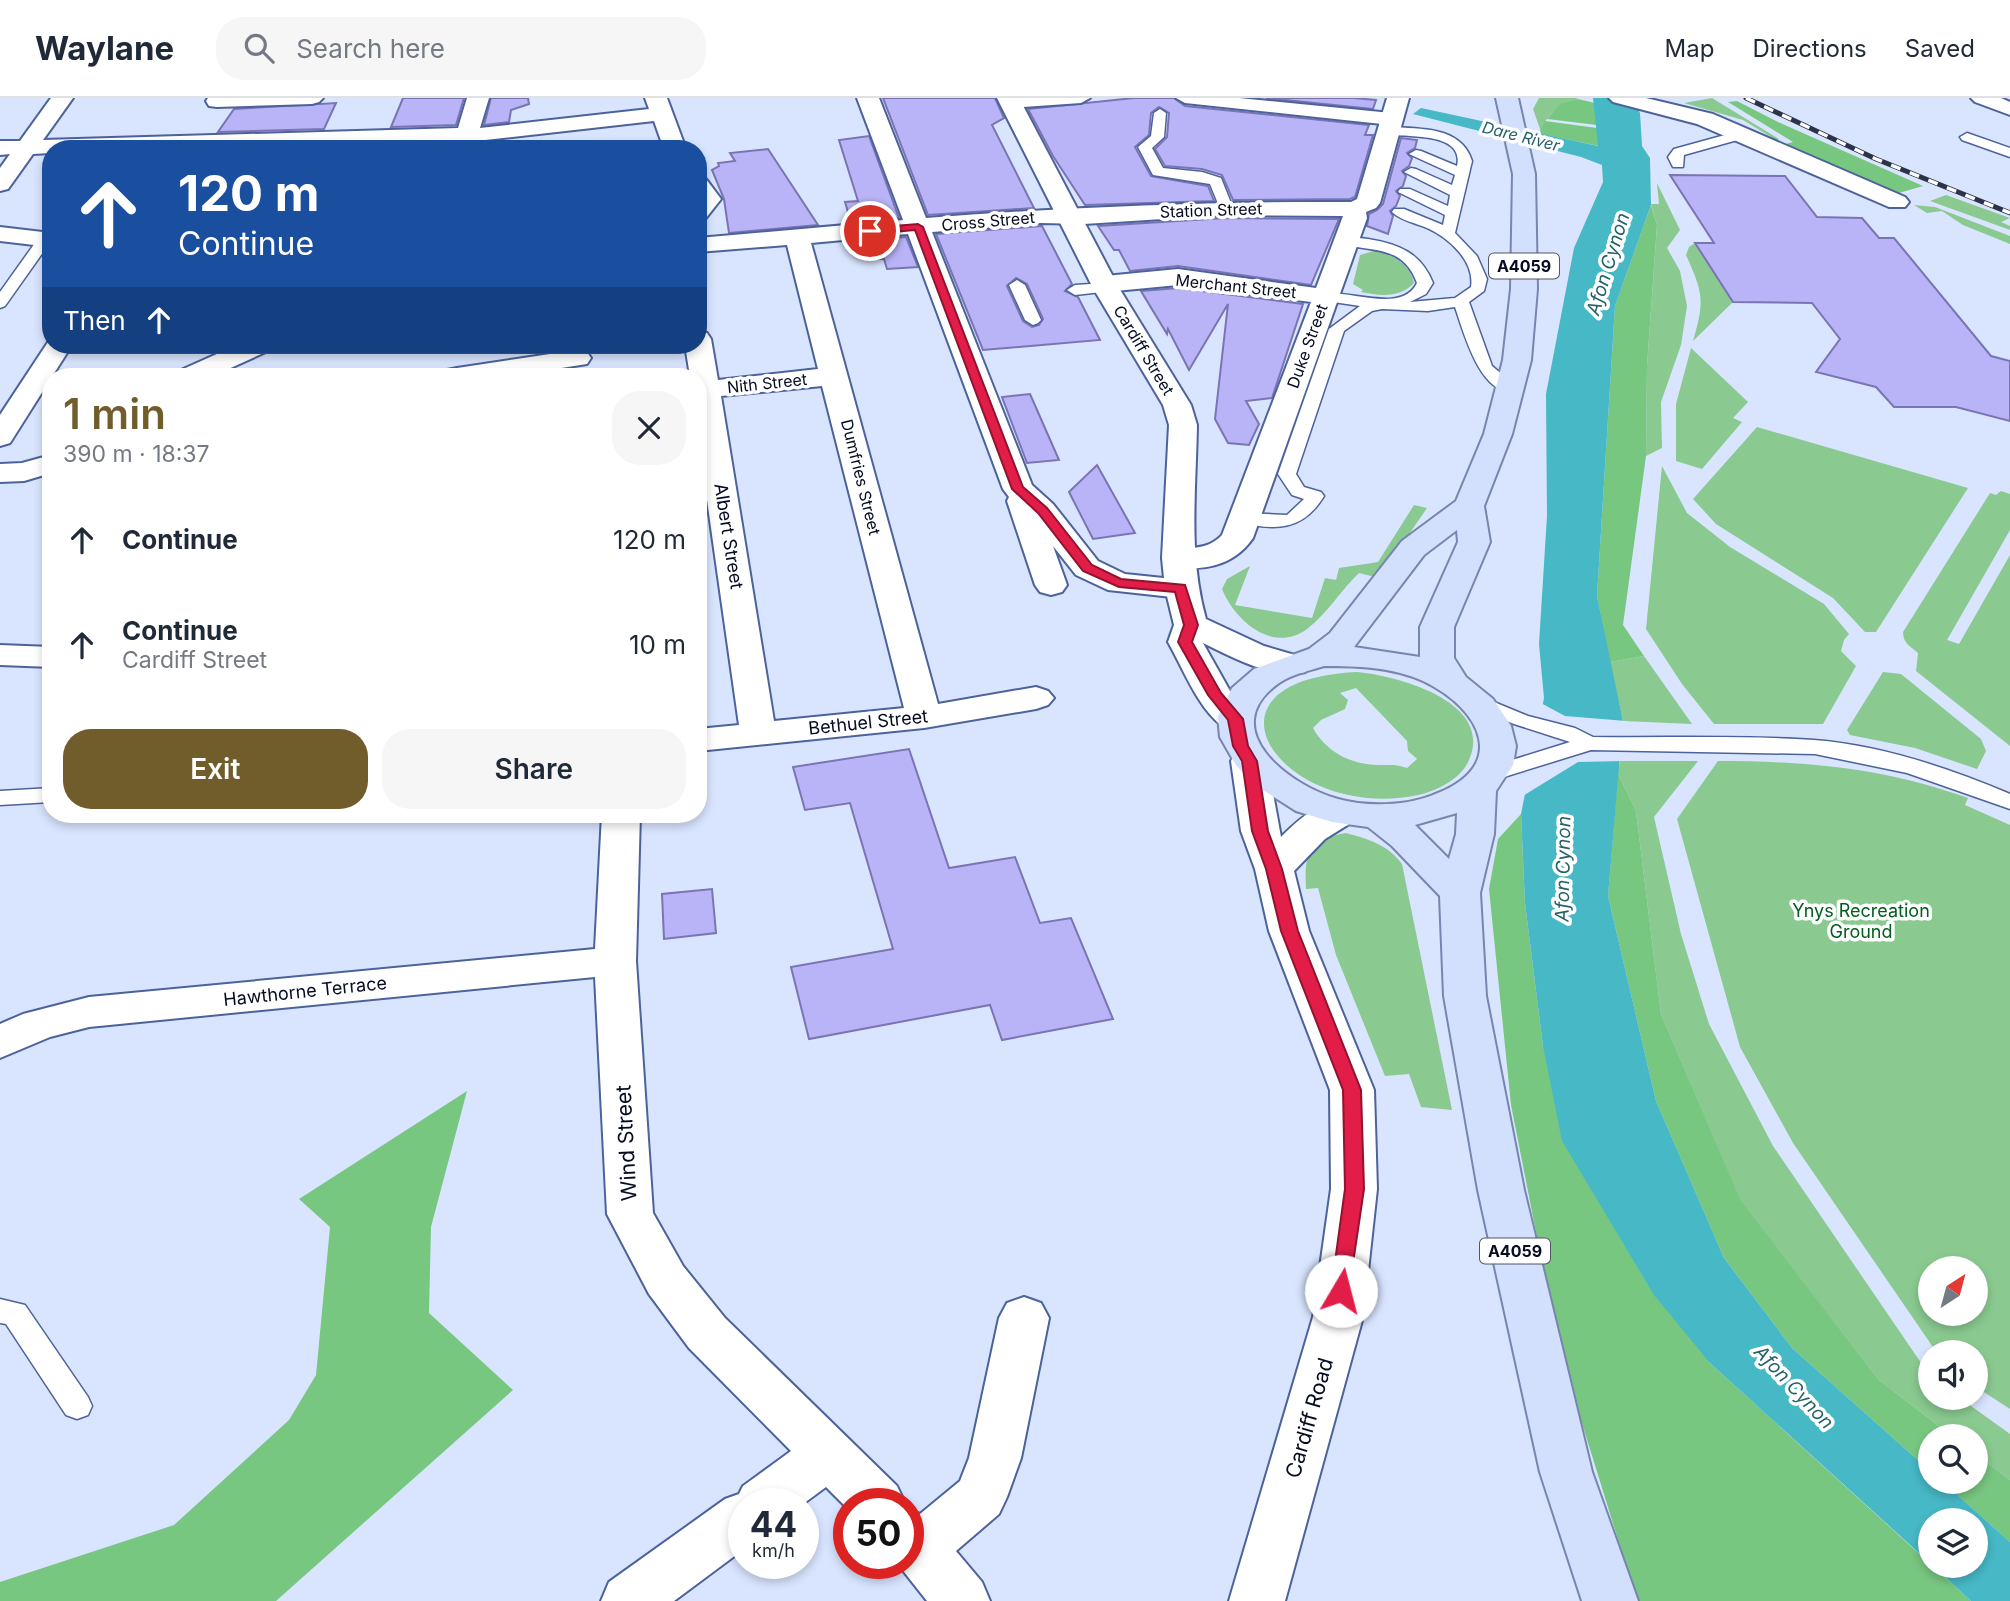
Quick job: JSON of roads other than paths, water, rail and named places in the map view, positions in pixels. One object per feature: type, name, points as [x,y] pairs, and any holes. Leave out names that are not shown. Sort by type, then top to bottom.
[{"type":"main road","name":"A4059","points":[[1464,691],[1437,658],[1437,627],[1474,542],[1469,506],[1498,434],[1517,360],[1524,289],[1524,174],[1507,98]]},
{"type":"main road","points":[[1460,893],[1406,837],[1359,813],[1297,796],[1269,780],[1249,761],[1240,746],[1235,719],[1245,695],[1267,675],[1307,660],[1342,640],[1413,548],[1469,506]]},
{"type":"main road","points":[[1307,660],[1390,660],[1422,668],[1464,691],[1494,725],[1499,751],[1484,783],[1448,805],[1414,813],[1359,813]]},
{"type":"main road","name":"A4059","points":[[1484,783],[1460,893],[1465,996],[1501,1189],[1566,1472],[1610,1601]]},
{"type":"street","points":[[0,184],[24,147],[62,98]]},
{"type":"street","points":[[190,140],[218,100],[312,98]]},
{"type":"street","points":[[467,135],[478,98]]},
{"type":"street","points":[[868,98],[1018,489],[1051,585]]},
{"type":"street","points":[[1009,100],[1081,98]]},
{"type":"street","points":[[1185,98],[1393,116]]},
{"type":"street","points":[[1982,98],[2010,109]]},
{"type":"street","points":[[1627,99],[1683,112],[1743,134],[1897,202]]},
{"type":"street","name":"Cardiff Street","points":[[1009,100],[1106,286],[1177,405],[1183,425],[1179,573],[1191,625],[1185,642],[1215,695],[1235,719]]},
{"type":"street","points":[[501,140],[658,106],[671,140]]},
{"type":"street","name":"Duke Street","points":[[1179,573],[1225,552],[1237,538],[1355,218],[1354,209],[1368,203],[1393,116]]},
{"type":"street","points":[[394,140],[467,135],[485,140]]},
{"type":"street","points":[[0,148],[42,147]]},
{"type":"street","name":"Station Street","points":[[1068,216],[1226,208],[1354,209]]},
{"type":"street","name":"Cross Street","points":[[707,244],[1041,216],[1068,216]]},
{"type":"street","points":[[0,234],[42,239]]},
{"type":"street","name":"Dumfries Street","points":[[797,238],[923,718]]},
{"type":"street","name":"Merchant Street","points":[[1106,286],[1178,277],[1223,281],[1325,297]]},
{"type":"street","points":[[209,368],[239,354]]},
{"type":"street","points":[[517,368],[577,360]]},
{"type":"street","points":[[0,437],[42,372]]},
{"type":"street","name":"Nith Street","points":[[707,389],[835,376]]},
{"type":"street","name":"Albert Street","points":[[707,414],[758,734]]},
{"type":"street","points":[[0,473],[24,472],[42,467]]},
{"type":"street","points":[[1018,489],[1042,511],[1087,568],[1119,583],[1179,573]]},
{"type":"street","points":[[1191,625],[1264,659],[1307,660]]},
{"type":"street","points":[[0,655],[42,657]]},
{"type":"street","name":"Bethuel Street","points":[[707,739],[923,718],[1036,698]]},
{"type":"street","name":"Cardiff Road","points":[[1249,761],[1260,831],[1274,869],[1289,931],[1352,1090],[1354,1189],[1338,1317],[1257,1601]]},
{"type":"street","points":[[1274,869],[1305,833],[1320,821],[1359,813]]},
{"type":"street","name":"Wind Street","points":[[621,823],[615,961],[630,1214],[666,1280],[707,1333],[863,1488]]},
{"type":"street","name":"Hawthorne Terrace","points":[[0,1042],[38,1025],[89,1012],[615,961]]},
{"type":"street","points":[[924,1534],[980,1497],[995,1458],[1024,1318]]},
{"type":"street","points":[[783,1488],[829,1454]]},
{"type":"street","points":[[629,1601],[728,1529]]},
{"type":"street","points":[[924,1552],[962,1601]]},
{"type":"lane","points":[[1160,113],[1157,137],[1145,147],[1158,172],[1202,176],[1216,181],[1226,208]]},
{"type":"lane","points":[[1325,297],[1429,306],[1461,301],[1473,294],[1481,283],[1480,275],[1469,256],[1457,197],[1464,152],[1455,142],[1393,116]]},
{"type":"lane","points":[[1678,164],[1675,157],[1679,152],[1743,134]]},
{"type":"lane","points":[[1967,137],[2010,153]]},
{"type":"lane","points":[[1410,176],[1457,197]]},
{"type":"lane","points":[[1410,176],[1457,197]]},
{"type":"lane","points":[[1410,176],[1457,197]]},
{"type":"lane","points":[[1410,176],[1457,197]]},
{"type":"lane","points":[[1244,517],[1276,523],[1302,516],[1315,496],[1298,491],[1287,474],[1337,329],[1367,307],[1421,291],[1425,283],[1416,264],[1399,251],[1388,246],[1346,241]]},
{"type":"lane","points":[[0,303],[42,248]]},
{"type":"lane","points":[[1075,290],[1106,286]]},
{"type":"lane","points":[[1023,291],[1033,320]]},
{"type":"lane","points":[[1461,301],[1485,368],[1509,387]]},
{"type":"lane","points":[[1464,691],[1521,720],[1568,733],[1590,743]]},
{"type":"lane","points":[[1484,783],[1527,762],[1590,743],[1782,746],[1852,752],[1981,789],[2010,802]]},
{"type":"lane","points":[[0,799],[42,796]]},
{"type":"lane","points":[[0,1311],[15,1314],[77,1406]]},
{"type":"water","points":[[1593,98],[1632,98],[1640,113],[1642,146],[1650,158],[1651,205],[1615,306],[1597,596],[1623,721],[1608,896],[1656,1101],[1724,1258],[1792,1348],[1918,1460],[1918,1494],[1956,1494],[1972,1508],[1918,1508],[1918,1552],[1710,1363],[1654,1295],[1562,1141],[1543,1046],[1525,903],[1521,814],[1544,698],[1539,644],[1547,516],[1546,394],[1574,248],[1603,182],[1602,165],[1581,157],[1413,114],[1421,108],[1598,146]]},
{"type":"water","points":[[1988,1522],[2010,1542],[2010,1601],[1971,1601],[1946,1578],[1988,1578]]},
{"type":"railway","points":[[1746,98],[1876,159],[2010,213]]},
{"type":"water label","name":"Dare River","points":[[1521,136]]},
{"type":"water label","name":"Afon Cynon","points":[[1608,264]]},
{"type":"water label","name":"Afon Cynon","points":[[1563,869]]},
{"type":"water label","name":"Afon Cynon","points":[[1794,1387]]},
{"type":"park label","name":"Ynys Recreation Ground","points":[[1861,920]]}]
